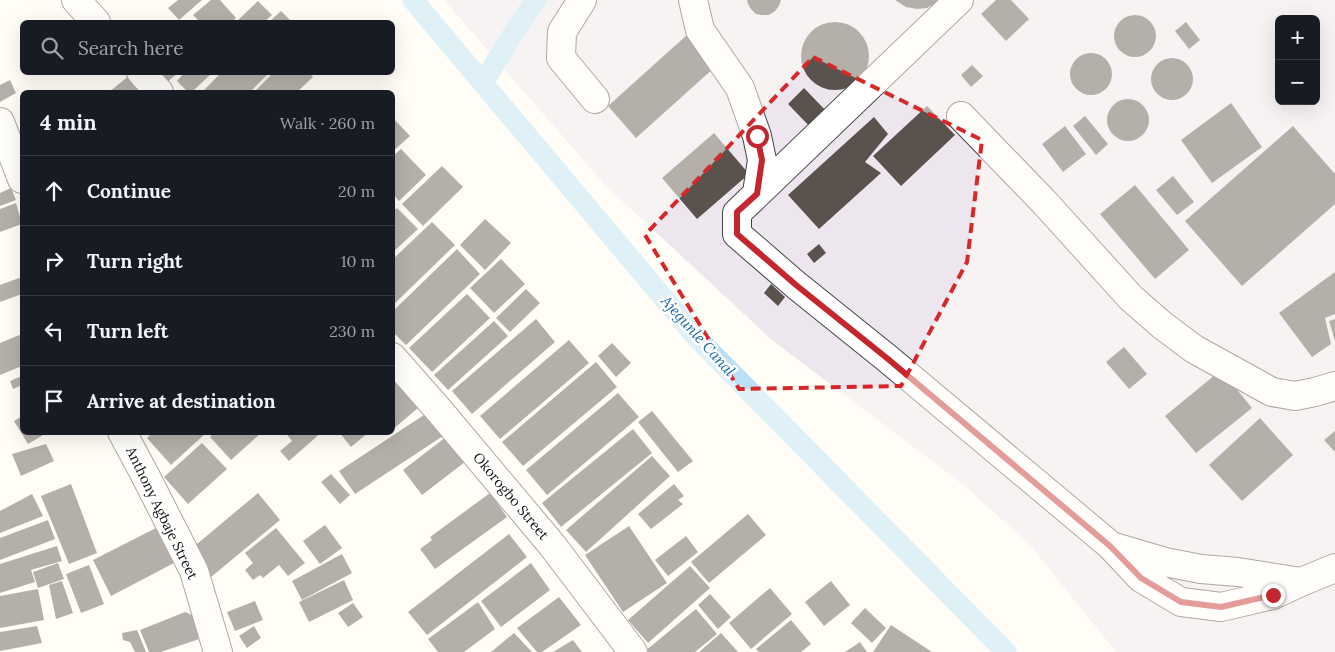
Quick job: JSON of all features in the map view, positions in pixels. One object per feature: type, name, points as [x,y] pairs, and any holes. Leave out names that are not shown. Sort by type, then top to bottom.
[{"type":"street","points":[[76,0],[94,20]]},
{"type":"street","points":[[582,0],[562,32],[561,58],[595,99]]},
{"type":"street","points":[[693,0],[700,30],[740,88],[757,136],[762,160],[757,194]]},
{"type":"street","points":[[959,0],[737,212],[737,234],[1110,546],[1141,578],[1181,602],[1221,607],[1273,595],[1335,568]]},
{"type":"street","points":[[144,75],[157,90]]},
{"type":"street","points":[[961,116],[1045,203],[1132,298],[1162,325],[1194,349],[1272,392],[1295,396],[1335,386]]},
{"type":"street","points":[[0,122],[20,174]]},
{"type":"street","name":"Okorogbo Street","points":[[395,360],[552,545],[622,648]]},
{"type":"street","name":"Anthony Agbaje Street","points":[[124,435],[194,571],[218,652]]},
{"type":"street","points":[[1110,546],[1165,562],[1201,569],[1238,572],[1301,582]]},
{"type":"highlighted area","points":[[813,57],[982,140],[967,262],[901,386],[739,389],[645,235]]},
{"type":"shaded area","points":[[444,0],[1335,0],[1335,652],[1116,652],[1030,545],[965,486],[772,340],[605,185]]},
{"type":"building","points":[[178,0],[202,0],[179,20],[168,8]]},
{"type":"building","points":[[211,0],[220,0],[236,18],[234,20],[198,20],[193,15]]},
{"type":"building","points":[[747,0],[781,0],[775,11],[769,15],[762,15],[756,14],[751,9]]},
{"type":"building","points":[[895,0],[939,0],[927,8],[917,9],[906,7]]},
{"type":"building","points":[[996,0],[1011,0],[1029,19],[1006,41],[981,14]]},
{"type":"building","points":[[258,1],[272,15],[266,20],[238,20]]},
{"type":"building","points":[[281,11],[290,20],[271,20]]},
{"type":"building","points":[[1135,15],[1150,21],[1156,36],[1150,51],[1135,57],[1120,51],[1114,36],[1120,21]]},
{"type":"building","points":[[835,22],[848,25],[859,32],[866,43],[869,56],[866,69],[859,80],[848,87],[835,90],[822,87],[811,80],[804,69],[801,56],[804,43],[811,32],[822,25]]},
{"type":"building","points":[[1186,22],[1200,40],[1189,49],[1175,31]]},
{"type":"building","points":[[687,35],[715,67],[636,138],[608,106]]},
{"type":"building","points":[[1091,53],[1106,59],[1112,74],[1106,89],[1091,95],[1076,89],[1070,74],[1076,59]]},
{"type":"building","points":[[1168,58],[1176,58],[1187,64],[1193,79],[1187,94],[1176,100],[1168,100],[1157,94],[1151,83],[1151,75],[1157,64]]},
{"type":"building","points":[[972,65],[983,76],[971,87],[961,75]]},
{"type":"building","points":[[130,75],[142,90],[111,90]]},
{"type":"building","points":[[159,75],[175,75],[166,83]]},
{"type":"building","points":[[182,75],[210,75],[194,90],[186,90],[177,81]]},
{"type":"building","points":[[219,75],[267,75],[252,90],[204,90]]},
{"type":"building","points":[[271,75],[311,75],[313,77],[299,90],[256,90]]},
{"type":"building","points":[[10,80],[16,93],[0,102],[0,85]]},
{"type":"building","points":[[804,88],[830,115],[813,130],[788,104]]},
{"type":"building","points":[[1124,99],[1132,99],[1143,105],[1149,120],[1143,135],[1132,141],[1124,141],[1113,135],[1107,124],[1107,116],[1113,105]]},
{"type":"building","points":[[1231,103],[1262,147],[1212,183],[1181,140]]},
{"type":"building","points":[[927,106],[955,135],[901,186],[873,156]]},
{"type":"building","points":[[1085,116],[1108,144],[1096,155],[1073,126]]},
{"type":"building","points":[[874,117],[888,134],[865,162],[881,173],[819,229],[788,195]]},
{"type":"building","points":[[395,120],[410,136],[395,149]]},
{"type":"building","points":[[1065,126],[1086,154],[1063,172],[1042,144]]},
{"type":"building","points":[[1293,126],[1335,174],[1335,204],[1242,286],[1185,221]]},
{"type":"building","points":[[714,133],[749,174],[697,219],[662,178]]},
{"type":"building","points":[[401,149],[426,175],[399,201],[395,196],[395,154]]},
{"type":"building","points":[[442,166],[463,187],[423,226],[402,204]]},
{"type":"building","points":[[1173,176],[1194,202],[1177,215],[1156,190]]},
{"type":"building","points":[[1135,185],[1189,250],[1155,279],[1100,214]]},
{"type":"building","points":[[11,188],[16,200],[0,206],[0,193]]},
{"type":"building","points":[[16,203],[20,225],[0,232],[0,209]]},
{"type":"building","points":[[397,208],[418,229],[395,250],[395,210]]},
{"type":"building","points":[[485,219],[511,243],[485,270],[460,245]]},
{"type":"building","points":[[432,222],[455,245],[395,303],[395,257]]},
{"type":"building","points":[[819,244],[826,253],[814,263],[807,254]]},
{"type":"building","points":[[457,249],[480,274],[406,345],[395,334],[395,309]]},
{"type":"building","points":[[501,259],[525,284],[494,313],[470,288]]},
{"type":"building","points":[[1335,272],[1335,314],[1325,318],[1331,344],[1312,357],[1279,313]]},
{"type":"building","points":[[20,278],[20,295],[0,302],[0,285]]},
{"type":"building","points":[[771,284],[785,297],[778,306],[764,293]]},
{"type":"building","points":[[526,289],[540,303],[510,332],[496,318]]},
{"type":"building","points":[[467,294],[490,318],[432,372],[409,348]]},
{"type":"building","points":[[536,319],[555,342],[472,414],[452,391]]},
{"type":"building","points":[[1335,319],[1335,341],[1329,321]]},
{"type":"building","points":[[494,321],[508,336],[448,390],[434,375]]},
{"type":"building","points":[[20,335],[20,367],[0,375],[0,343]]},
{"type":"building","points":[[569,340],[589,363],[500,439],[480,416]]},
{"type":"building","points":[[612,343],[631,363],[616,377],[598,356]]},
{"type":"building","points":[[1124,347],[1147,374],[1129,389],[1106,362]]},
{"type":"building","points":[[596,362],[617,387],[523,466],[502,442]]},
{"type":"building","points":[[1221,370],[1252,408],[1196,453],[1165,416]]},
{"type":"building","points":[[395,376],[425,402],[395,427]]},
{"type":"building","points":[[20,377],[20,386],[13,389],[10,381]]},
{"type":"building","points":[[618,393],[639,417],[547,495],[526,470]]},
{"type":"building","points":[[430,411],[446,434],[355,494],[339,471]]},
{"type":"building","points":[[652,411],[693,461],[678,472],[638,422]]},
{"type":"building","points":[[20,417],[20,431],[14,421]]},
{"type":"building","points":[[1260,418],[1293,455],[1242,501],[1209,465]]},
{"type":"building","points":[[633,429],[652,453],[561,527],[542,503]]},
{"type":"building","points":[[1335,431],[1335,452],[1324,440]]},
{"type":"building","points":[[23,435],[43,435],[28,444]]},
{"type":"building","points":[[150,435],[204,435],[171,465],[147,438]]},
{"type":"building","points":[[212,435],[259,435],[231,460],[210,437]]},
{"type":"building","points":[[287,435],[319,435],[289,461],[280,451],[292,441]]},
{"type":"building","points":[[341,435],[365,435],[351,447]]},
{"type":"building","points":[[446,437],[465,462],[422,495],[403,470]]},
{"type":"building","points":[[202,443],[227,469],[188,504],[164,477]]},
{"type":"building","points":[[46,444],[54,461],[21,476],[12,454]]},
{"type":"building","points":[[652,456],[670,476],[586,552],[566,530]]},
{"type":"building","points":[[331,474],[350,495],[340,504],[321,482]]},
{"type":"building","points":[[71,484],[97,553],[69,564],[41,496]]},
{"type":"building","points":[[674,484],[684,496],[678,500],[683,504],[651,529],[638,514]]},
{"type":"building","points":[[258,493],[280,520],[205,582],[191,549]]},
{"type":"building","points":[[490,493],[507,517],[435,569],[420,549],[432,540],[430,537]]},
{"type":"building","points":[[32,494],[43,516],[0,533],[0,511]]},
{"type":"building","points":[[748,514],[766,535],[709,583],[691,562]]},
{"type":"building","points":[[48,520],[55,539],[0,560],[0,538]]},
{"type":"building","points":[[325,525],[342,548],[320,564],[303,541]]},
{"type":"building","points":[[629,526],[667,583],[623,612],[585,555]]},
{"type":"building","points":[[156,528],[174,563],[111,596],[93,560]]},
{"type":"building","points":[[276,528],[305,563],[288,576],[279,565],[263,578],[260,575],[253,580],[245,570],[253,563],[245,553]]},
{"type":"building","points":[[509,534],[527,557],[427,635],[408,612]]},
{"type":"building","points":[[686,536],[698,552],[668,576],[655,560]]},
{"type":"building","points":[[57,546],[62,561],[31,570],[35,582],[0,593],[0,564]]},
{"type":"building","points":[[342,554],[352,573],[302,600],[292,581]]},
{"type":"building","points":[[58,563],[64,579],[38,588],[33,572]]},
{"type":"building","points":[[531,563],[550,590],[501,627],[481,601]]},
{"type":"building","points":[[89,565],[104,604],[81,613],[66,574]]},
{"type":"building","points":[[690,566],[710,588],[648,643],[628,620]]},
{"type":"building","points":[[344,580],[353,600],[309,622],[299,602]]},
{"type":"building","points":[[62,581],[73,613],[56,619],[49,585]]},
{"type":"building","points":[[831,581],[850,605],[824,626],[805,602]]},
{"type":"building","points":[[770,588],[792,614],[751,649],[729,623]]},
{"type":"building","points":[[38,589],[44,620],[0,628],[0,596]]},
{"type":"building","points":[[710,594],[731,617],[718,629],[698,605]]},
{"type":"building","points":[[559,597],[581,625],[542,652],[537,652],[517,628]]},
{"type":"building","points":[[255,601],[263,620],[235,631],[227,612]]},
{"type":"building","points":[[478,602],[495,629],[464,652],[438,652],[428,639]]},
{"type":"building","points":[[353,603],[363,617],[348,627],[338,613]]},
{"type":"building","points":[[865,608],[886,628],[872,643],[851,623]]},
{"type":"building","points":[[696,609],[717,634],[695,652],[644,652]]},
{"type":"building","points":[[185,612],[199,618],[205,637],[161,652],[149,652],[140,630]]},
{"type":"building","points":[[791,620],[811,644],[801,652],[759,652],[756,649]]},
{"type":"building","points":[[891,625],[932,652],[873,652]]},
{"type":"building","points":[[37,626],[42,643],[0,651],[0,632]]},
{"type":"building","points":[[254,626],[261,638],[247,648],[239,636]]},
{"type":"building","points":[[137,630],[146,652],[135,652],[130,642],[123,640],[122,633]]},
{"type":"building","points":[[514,633],[532,652],[491,652]]},
{"type":"building","points":[[721,633],[738,652],[699,652]]},
{"type":"building","points":[[573,640],[582,652],[553,652]]},
{"type":"building","points":[[860,642],[867,652],[845,652]]},
{"type":"waterway","name":"Ajegunle Canal","points":[[413,0],[698,339],[1006,652]]},
{"type":"waterway","points":[[483,83],[536,0]]},
{"type":"route","points":[[757,136],[762,160],[757,194],[737,212],[737,234],[1110,546],[1141,578],[1181,602],[1221,607],[1273,595]]}]
